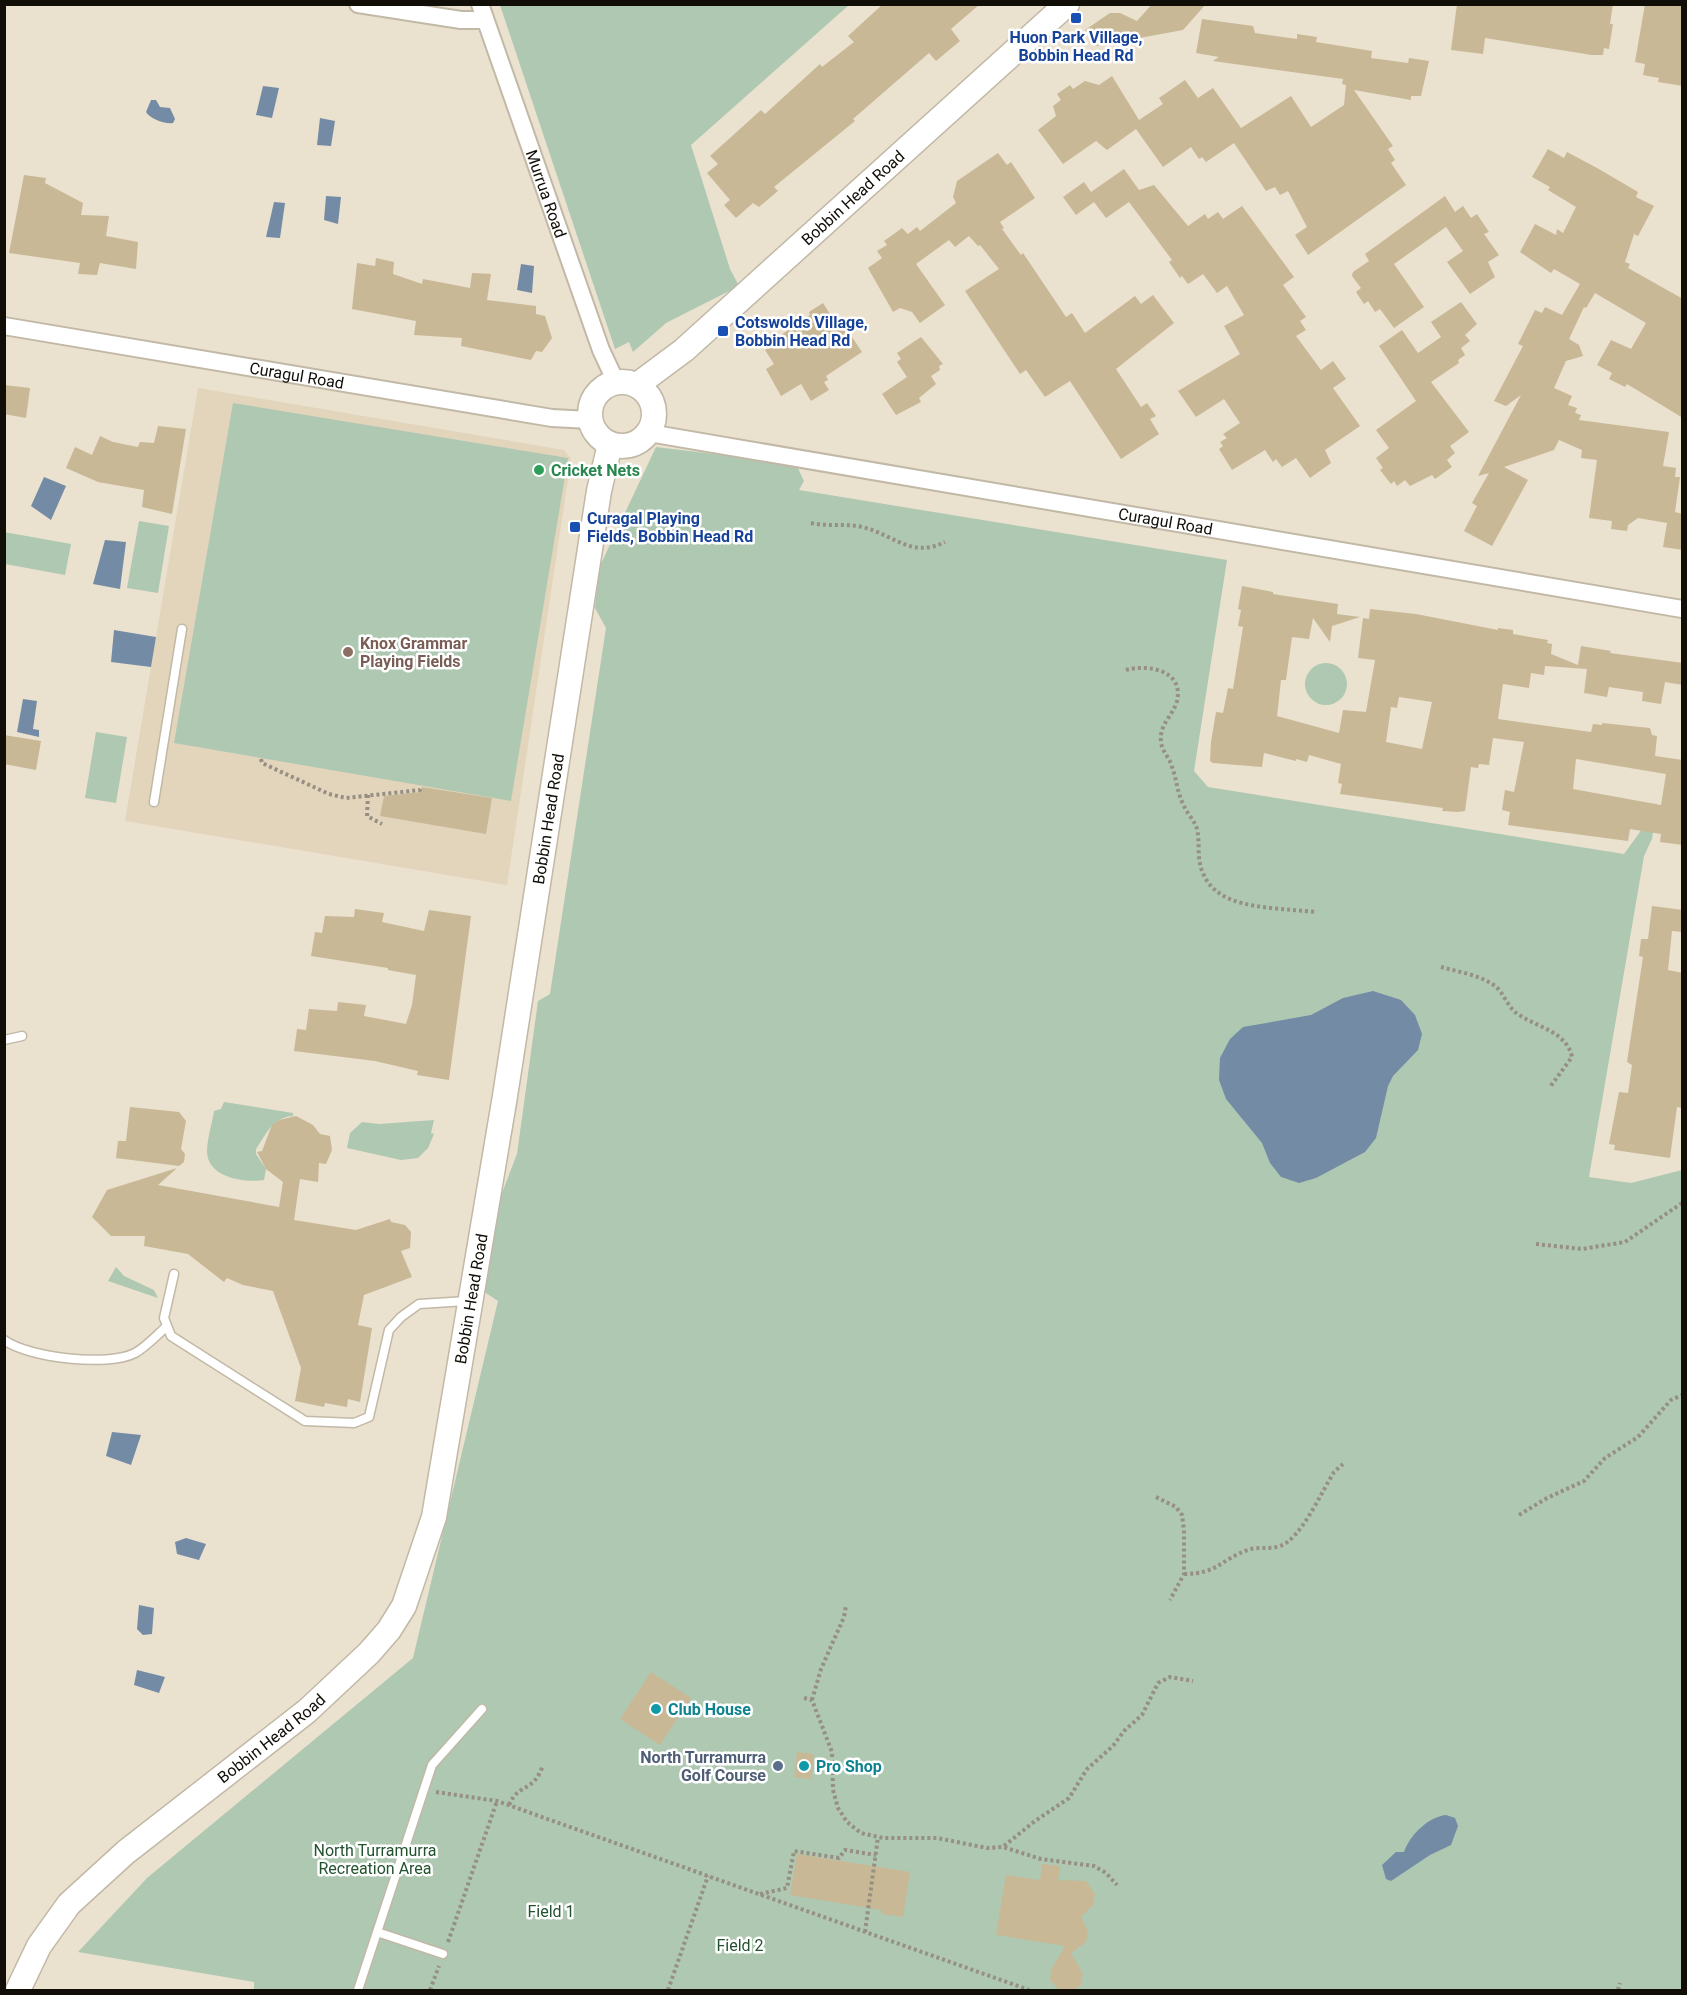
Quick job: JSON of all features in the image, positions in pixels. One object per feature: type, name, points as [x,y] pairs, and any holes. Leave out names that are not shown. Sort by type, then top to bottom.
[{"type":"main road","name":"Bobbin Head Road","points":[[626,383],[684,350],[1067,4]]},
{"type":"main road","points":[[626,383],[646,392],[655,412],[649,433],[631,445],[610,444],[594,430],[590,420],[595,396],[606,386],[626,383]]},
{"type":"main road","name":"Bobbin Head Road","points":[[18,1990],[39,1946],[69,1904],[126,1852],[307,1711],[369,1653],[389,1630],[404,1606],[434,1517],[541,871],[599,491],[610,444]]},
{"type":"street","points":[[358,4],[461,20],[483,12]]},
{"type":"street","name":"Murrua Road","points":[[483,12],[602,350],[626,383]]},
{"type":"street","name":"Curagul Road","points":[[4,326],[552,418],[590,420]]},
{"type":"street","name":"Curagul Road","points":[[649,433],[1683,609]]},
{"type":"lane","points":[[154,802],[182,629]]},
{"type":"lane","points":[[4,1040],[22,1036]]},
{"type":"lane","points":[[174,1274],[164,1318],[171,1336],[305,1421],[354,1423],[369,1417],[389,1330],[401,1317],[419,1304],[471,1300]]},
{"type":"lane","points":[[4,1340],[44,1355],[113,1359],[135,1352],[167,1326]]},
{"type":"lane","points":[[358,1990],[432,1765],[482,1709]]},
{"type":"lane","points":[[378,1932],[444,1954]]},
{"type":"path","points":[[811,523],[862,527],[891,541],[924,548],[945,542]]},
{"type":"path","points":[[1126,670],[1139,667],[1154,668],[1169,674],[1177,687],[1177,702],[1161,729],[1161,744],[1172,766],[1175,783],[1184,807],[1195,824],[1199,841],[1198,857],[1210,886],[1223,896],[1243,903],[1316,912]]},
{"type":"path","points":[[261,759],[262,763],[329,794],[346,798],[420,790],[421,786]]},
{"type":"path","points":[[368,795],[367,816],[382,824]]},
{"type":"path","points":[[1441,968],[1475,976],[1496,987],[1515,1012],[1559,1037],[1570,1047],[1572,1057],[1550,1087]]},
{"type":"path","points":[[1536,1244],[1582,1249],[1624,1242],[1683,1203]]},
{"type":"path","points":[[1519,1515],[1547,1498],[1584,1481],[1605,1458],[1638,1437],[1671,1400],[1683,1395]]},
{"type":"path","points":[[1184,1574],[1203,1574],[1249,1549],[1265,1550],[1282,1546],[1294,1536],[1334,1472],[1343,1464]]},
{"type":"path","points":[[1156,1497],[1176,1507],[1182,1515],[1184,1574],[1170,1600]]},
{"type":"path","points":[[846,1606],[844,1617],[820,1669],[812,1700],[832,1752],[833,1790],[838,1808],[847,1822],[861,1833],[878,1837],[937,1838],[987,1848],[1003,1847],[1041,1859],[1094,1866],[1106,1873],[1117,1885]]},
{"type":"path","points":[[1003,1847],[1035,1821],[1069,1798],[1087,1769],[1113,1746],[1124,1731],[1142,1715],[1158,1683],[1170,1677],[1193,1681]]},
{"type":"path","points":[[804,1698],[812,1700]]},
{"type":"path","points":[[509,1805],[514,1794],[534,1784],[543,1765]]},
{"type":"path","points":[[423,1794],[443,1792],[497,1801],[1029,1990]]},
{"type":"path","points":[[430,1990],[497,1801]]},
{"type":"path","points":[[865,1932],[878,1837]]},
{"type":"path","points":[[759,1894],[787,1888],[794,1851],[839,1858],[845,1850],[876,1855]]},
{"type":"path","points":[[668,1990],[708,1876]]},
{"type":"path","points":[[1618,1990],[1620,1983]]},
{"type":"shaded area","name":"Knox Grammar Playing Fields","points":[[198,388],[564,450],[571,459],[507,885],[125,821]]},
{"type":"green space","points":[[500,5],[849,5],[691,145],[730,269],[739,286],[666,323],[633,352],[629,342],[615,349]]},
{"type":"green space","name":"Knox Grammar Playing Fields","points":[[233,403],[568,458],[511,801],[174,743]]},
{"type":"green space","name":"North Turramurra Golf Course","points":[[656,447],[796,464],[804,481],[799,490],[1227,560],[1194,771],[1208,787],[1624,854],[1640,832],[1645,807],[1657,808],[1652,839],[1644,856],[1589,1177],[1631,1183],[1682,1170],[1682,1990],[254,1990],[254,1982],[78,1952],[147,1878],[413,1658],[498,1301],[468,1281],[517,1154],[538,1001],[550,994],[606,628],[595,608],[599,568]]},
{"type":"green space","points":[[139,521],[169,526],[158,593],[127,588]]},
{"type":"green space","points":[[4,532],[71,544],[65,575],[5,564]]},
{"type":"green space","points":[[1326,663],[1334,664],[1341,669],[1346,676],[1346,692],[1341,699],[1334,704],[1326,705],[1318,704],[1311,699],[1306,692],[1305,684],[1306,676],[1311,669],[1318,664]]},
{"type":"green space","points":[[96,732],[127,737],[116,803],[85,798]]},
{"type":"green space","points":[[224,1102],[293,1113],[293,1116],[280,1119],[275,1123],[256,1149],[256,1154],[266,1169],[264,1180],[247,1181],[229,1177],[220,1173],[209,1161],[207,1147],[214,1111],[221,1109]]},
{"type":"green space","points":[[434,1120],[431,1133],[434,1134],[428,1148],[418,1158],[401,1160],[347,1148],[350,1133],[362,1122],[379,1124]]},
{"type":"green space","points":[[116,1267],[124,1276],[154,1290],[158,1298],[108,1281]]},
{"type":"water","points":[[263,86],[279,88],[272,118],[256,115]]},
{"type":"water","points":[[151,100],[156,100],[160,107],[170,108],[175,119],[173,123],[154,119],[146,112]]},
{"type":"water","points":[[320,118],[335,121],[331,146],[317,145]]},
{"type":"water","points":[[326,196],[341,197],[338,224],[324,220]]},
{"type":"water","points":[[274,202],[285,203],[280,238],[266,237]]},
{"type":"water","points":[[521,264],[534,266],[532,293],[517,290]]},
{"type":"water","points":[[44,477],[66,486],[51,520],[31,506]]},
{"type":"water","points":[[105,540],[126,542],[120,589],[93,584]]},
{"type":"water","points":[[114,630],[156,637],[151,667],[111,662]]},
{"type":"water","points":[[23,699],[37,701],[33,729],[39,730],[39,737],[17,732]]},
{"type":"water","points":[[1373,991],[1401,1000],[1415,1015],[1422,1034],[1418,1050],[1393,1076],[1388,1086],[1376,1138],[1365,1152],[1316,1178],[1299,1183],[1281,1177],[1270,1163],[1262,1143],[1226,1099],[1219,1080],[1220,1058],[1230,1039],[1243,1027],[1311,1015],[1343,998]]},
{"type":"water","points":[[112,1432],[141,1435],[131,1465],[106,1456]]},
{"type":"water","points":[[186,1538],[206,1544],[199,1560],[177,1554],[175,1542]]},
{"type":"water","points":[[139,1605],[154,1608],[152,1634],[143,1635],[137,1629]]},
{"type":"water","points":[[137,1670],[165,1677],[159,1693],[134,1685]]},
{"type":"water","points":[[1446,1815],[1455,1818],[1458,1826],[1451,1845],[1430,1855],[1391,1881],[1386,1879],[1382,1865],[1396,1852],[1404,1852],[1415,1833],[1426,1823]]},
{"type":"building","points":[[883,4],[980,4],[951,29],[960,41],[936,61],[929,53],[853,119],[855,121],[774,187],[778,191],[759,207],[753,203],[736,218],[724,205],[730,200],[707,173],[718,164],[710,156],[761,110],[765,114],[820,64],[822,67],[854,42],[848,36]]},
{"type":"building","points":[[1152,4],[1206,4],[1183,30],[1096,46],[1085,30],[1110,13],[1120,13],[1137,21]]},
{"type":"building","points":[[1457,4],[1613,4],[1609,49],[1604,48],[1603,55],[1592,55],[1485,38],[1483,54],[1451,50]]},
{"type":"building","points":[[1645,4],[1683,4],[1683,86],[1658,82],[1659,78],[1643,75],[1645,64],[1635,62]]},
{"type":"building","points":[[1202,19],[1253,26],[1255,33],[1297,39],[1297,34],[1317,37],[1316,42],[1372,51],[1371,58],[1408,63],[1409,58],[1429,61],[1421,96],[1411,96],[1411,100],[1354,90],[1393,146],[1388,149],[1395,160],[1391,163],[1406,185],[1308,255],[1295,235],[1307,227],[1288,191],[1280,195],[1275,187],[1266,191],[1234,143],[1206,162],[1202,157],[1199,159],[1191,147],[1163,167],[1136,129],[1107,150],[1096,141],[1063,164],[1038,130],[1056,116],[1053,106],[1061,100],[1057,94],[1070,85],[1073,89],[1085,81],[1099,85],[1112,76],[1139,120],[1163,104],[1159,98],[1185,80],[1198,98],[1213,88],[1241,128],[1291,96],[1311,127],[1344,105],[1346,85],[1342,84],[1343,79],[1213,61],[1219,57],[1196,53]]},
{"type":"building","points":[[1548,149],[1564,158],[1567,152],[1597,168],[1638,192],[1636,197],[1654,206],[1638,236],[1634,234],[1625,262],[1630,264],[1628,268],[1683,299],[1683,418],[1627,384],[1625,387],[1609,379],[1612,373],[1597,365],[1611,340],[1631,349],[1646,323],[1595,293],[1586,308],[1584,307],[1569,339],[1579,345],[1583,356],[1566,361],[1554,388],[1572,396],[1568,405],[1577,408],[1575,413],[1581,415],[1579,420],[1669,432],[1663,466],[1676,468],[1675,477],[1680,477],[1675,512],[1683,514],[1683,550],[1663,547],[1667,523],[1638,518],[1628,525],[1627,531],[1611,529],[1612,521],[1589,518],[1597,460],[1581,458],[1582,450],[1559,440],[1554,450],[1504,467],[1528,480],[1492,546],[1464,531],[1477,506],[1472,503],[1489,473],[1478,476],[1521,395],[1506,406],[1494,401],[1523,346],[1518,344],[1535,310],[1542,313],[1545,307],[1562,315],[1580,284],[1554,269],[1551,273],[1520,252],[1535,224],[1556,235],[1557,229],[1563,233],[1576,207],[1548,190],[1550,187],[1532,177]]},
{"type":"building","points":[[998,153],[1007,165],[1011,162],[1035,198],[1000,222],[1004,228],[1002,229],[1021,255],[1023,253],[1066,317],[1072,313],[1085,333],[1135,296],[1141,304],[1153,295],[1174,323],[1116,369],[1141,407],[1147,403],[1156,416],[1150,419],[1159,434],[1121,459],[1070,381],[1045,397],[1026,370],[1020,374],[965,291],[999,269],[980,245],[978,246],[969,236],[955,247],[949,240],[916,264],[945,305],[920,323],[912,312],[900,308],[893,312],[868,268],[882,258],[877,251],[887,245],[884,241],[902,228],[908,234],[917,227],[920,231],[956,203],[953,197],[957,181]]},
{"type":"building","points":[[1124,169],[1139,190],[1154,185],[1188,226],[1205,214],[1208,219],[1218,212],[1223,219],[1242,206],[1294,277],[1283,285],[1306,317],[1300,321],[1306,330],[1296,336],[1321,370],[1333,361],[1346,379],[1333,388],[1360,426],[1325,450],[1331,463],[1310,478],[1296,458],[1282,467],[1276,459],[1273,462],[1265,450],[1232,470],[1219,449],[1223,446],[1220,442],[1227,438],[1223,434],[1240,423],[1224,399],[1196,417],[1178,391],[1240,354],[1224,326],[1244,315],[1227,286],[1217,293],[1203,274],[1188,284],[1182,276],[1180,278],[1169,262],[1172,260],[1129,202],[1106,218],[1094,202],[1076,215],[1063,197],[1084,182],[1091,192]]},
{"type":"building","points":[[24,175],[46,178],[45,183],[83,203],[81,215],[109,216],[106,236],[138,242],[136,269],[100,263],[97,275],[78,274],[80,263],[9,253]]},
{"type":"building","points":[[1445,196],[1455,212],[1463,206],[1471,218],[1477,214],[1489,232],[1484,234],[1499,255],[1488,262],[1495,277],[1470,294],[1447,262],[1463,251],[1446,227],[1394,264],[1424,307],[1394,328],[1380,309],[1375,312],[1368,301],[1364,304],[1356,292],[1361,288],[1352,276],[1353,272],[1369,261],[1365,254]]},
{"type":"building","points":[[376,258],[394,262],[393,274],[422,284],[423,279],[470,288],[472,273],[491,274],[487,300],[536,306],[536,314],[545,316],[552,338],[542,352],[536,351],[531,360],[461,346],[462,338],[414,335],[416,321],[352,309],[357,263],[375,266]]},
{"type":"building","points":[[1461,302],[1477,324],[1465,335],[1470,341],[1461,348],[1465,355],[1458,360],[1459,363],[1431,382],[1469,432],[1450,446],[1455,453],[1447,460],[1452,467],[1435,479],[1432,475],[1410,486],[1405,480],[1397,486],[1394,481],[1391,484],[1380,470],[1383,468],[1376,458],[1389,448],[1376,430],[1416,401],[1379,346],[1402,330],[1418,353],[1441,337],[1431,322]]},
{"type":"building","points":[[823,303],[833,319],[838,316],[862,352],[826,376],[828,380],[824,382],[829,390],[811,401],[801,384],[781,396],[766,369],[774,364],[765,350],[787,339],[781,335]]},
{"type":"building","points":[[921,337],[943,364],[939,366],[940,370],[931,376],[936,384],[919,398],[921,402],[896,415],[882,394],[907,377],[897,362],[901,359],[897,353]]},
{"type":"building","points":[[4,385],[30,388],[26,418],[4,414]]},
{"type":"building","points":[[158,426],[186,429],[172,514],[142,507],[144,490],[98,482],[66,468],[75,447],[92,455],[100,436],[113,442],[138,447],[140,442],[154,443]]},
{"type":"building","points":[[1242,586],[1273,592],[1273,594],[1338,604],[1337,614],[1360,617],[1332,626],[1330,642],[1313,618],[1309,639],[1292,637],[1286,680],[1281,680],[1277,716],[1339,733],[1343,710],[1366,712],[1375,660],[1358,658],[1363,618],[1369,619],[1370,609],[1416,614],[1498,630],[1498,628],[1513,630],[1513,634],[1548,640],[1547,643],[1552,644],[1551,654],[1578,665],[1581,646],[1611,651],[1610,653],[1683,663],[1683,685],[1665,682],[1661,704],[1642,701],[1643,692],[1609,687],[1607,697],[1584,693],[1587,669],[1545,666],[1544,675],[1531,673],[1529,688],[1503,684],[1498,719],[1591,732],[1593,724],[1602,725],[1602,723],[1650,728],[1652,735],[1657,736],[1655,756],[1683,760],[1683,845],[1660,842],[1661,834],[1630,829],[1628,841],[1508,825],[1510,812],[1502,810],[1505,790],[1514,792],[1524,742],[1493,738],[1489,765],[1479,764],[1478,768],[1471,767],[1465,811],[1458,812],[1340,794],[1342,784],[1338,783],[1341,764],[1309,755],[1307,762],[1264,753],[1262,767],[1213,763],[1210,761],[1211,742],[1216,712],[1223,713],[1228,688],[1233,689],[1243,627],[1238,626],[1241,610],[1238,609]],"holes":[[[1399,697],[1432,702],[1422,749],[1386,742],[1391,707],[1397,708]],[[1576,759],[1666,774],[1661,805],[1573,789]]]},
{"type":"building","points":[[4,735],[41,741],[36,770],[4,764]]},
{"type":"building","points":[[422,787],[492,798],[486,834],[380,816],[384,796],[421,792]]},
{"type":"building","points":[[1652,906],[1683,910],[1683,932],[1672,931],[1668,970],[1683,973],[1683,1108],[1677,1107],[1670,1158],[1614,1150],[1615,1145],[1609,1144],[1619,1092],[1628,1093],[1632,1065],[1627,1062],[1643,957],[1639,956],[1641,939],[1648,939]]},
{"type":"building","points":[[355,909],[384,913],[382,922],[424,931],[429,910],[471,916],[449,1080],[417,1075],[418,1071],[375,1061],[294,1051],[297,1029],[306,1030],[309,1009],[337,1011],[338,1002],[366,1005],[364,1016],[406,1024],[412,1005],[416,975],[388,970],[388,968],[311,956],[315,932],[322,933],[325,916],[354,917]]},
{"type":"building","points":[[130,1107],[179,1112],[186,1121],[181,1149],[185,1154],[184,1162],[179,1166],[116,1158],[118,1141],[126,1141]]},
{"type":"building","points":[[296,1116],[313,1125],[320,1134],[330,1136],[332,1150],[326,1164],[319,1163],[318,1182],[300,1179],[294,1220],[356,1230],[390,1219],[391,1222],[405,1225],[411,1232],[410,1248],[401,1251],[412,1277],[364,1295],[358,1325],[372,1328],[360,1402],[348,1399],[347,1407],[325,1403],[324,1407],[295,1401],[301,1368],[273,1291],[243,1285],[227,1278],[224,1282],[188,1254],[144,1246],[145,1236],[111,1236],[92,1217],[107,1190],[177,1168],[158,1185],[279,1207],[283,1182],[266,1169],[257,1152],[262,1151],[272,1125],[279,1120]]},
{"type":"building","name":"Club House","points":[[651,1672],[691,1698],[660,1745],[620,1719]]},
{"type":"building","name":"Pro Shop","points":[[797,1752],[814,1754],[811,1779],[794,1777]]},
{"type":"building","points":[[797,1854],[910,1872],[903,1917],[881,1914],[881,1910],[790,1895]]},
{"type":"building","points":[[1042,1864],[1060,1866],[1058,1880],[1086,1881],[1095,1894],[1093,1905],[1081,1917],[1088,1931],[1086,1942],[1071,1953],[1083,1974],[1081,1985],[1074,1990],[1059,1990],[1050,1980],[1051,1970],[1065,1946],[996,1935],[1006,1875],[1040,1880]]},
{"type":"place","name":"Huon Park Village, Bobbin Head Rd","points":[[1076,18]]},
{"type":"place","name":"Cotswolds Village, Bobbin Head Rd","points":[[723,331]]},
{"type":"place","name":"Cricket Nets","points":[[539,470]]},
{"type":"place","name":"Curagal Playing Fields, Bobbin Head Rd","points":[[575,527]]},
{"type":"place","name":"Knox Grammar Playing Fields","points":[[348,652]]},
{"type":"place","name":"Club House","points":[[656,1709]]},
{"type":"place","name":"North Turramurra Golf Course","points":[[778,1766]]},
{"type":"place","name":"Pro Shop","points":[[804,1766]]},
{"type":"park label","name":"North Turramurra Recreation Area","points":[[375,1859]]},
{"type":"park label","name":"Field 1","points":[[551,1911]]},
{"type":"park label","name":"Field 2","points":[[740,1945]]}]
